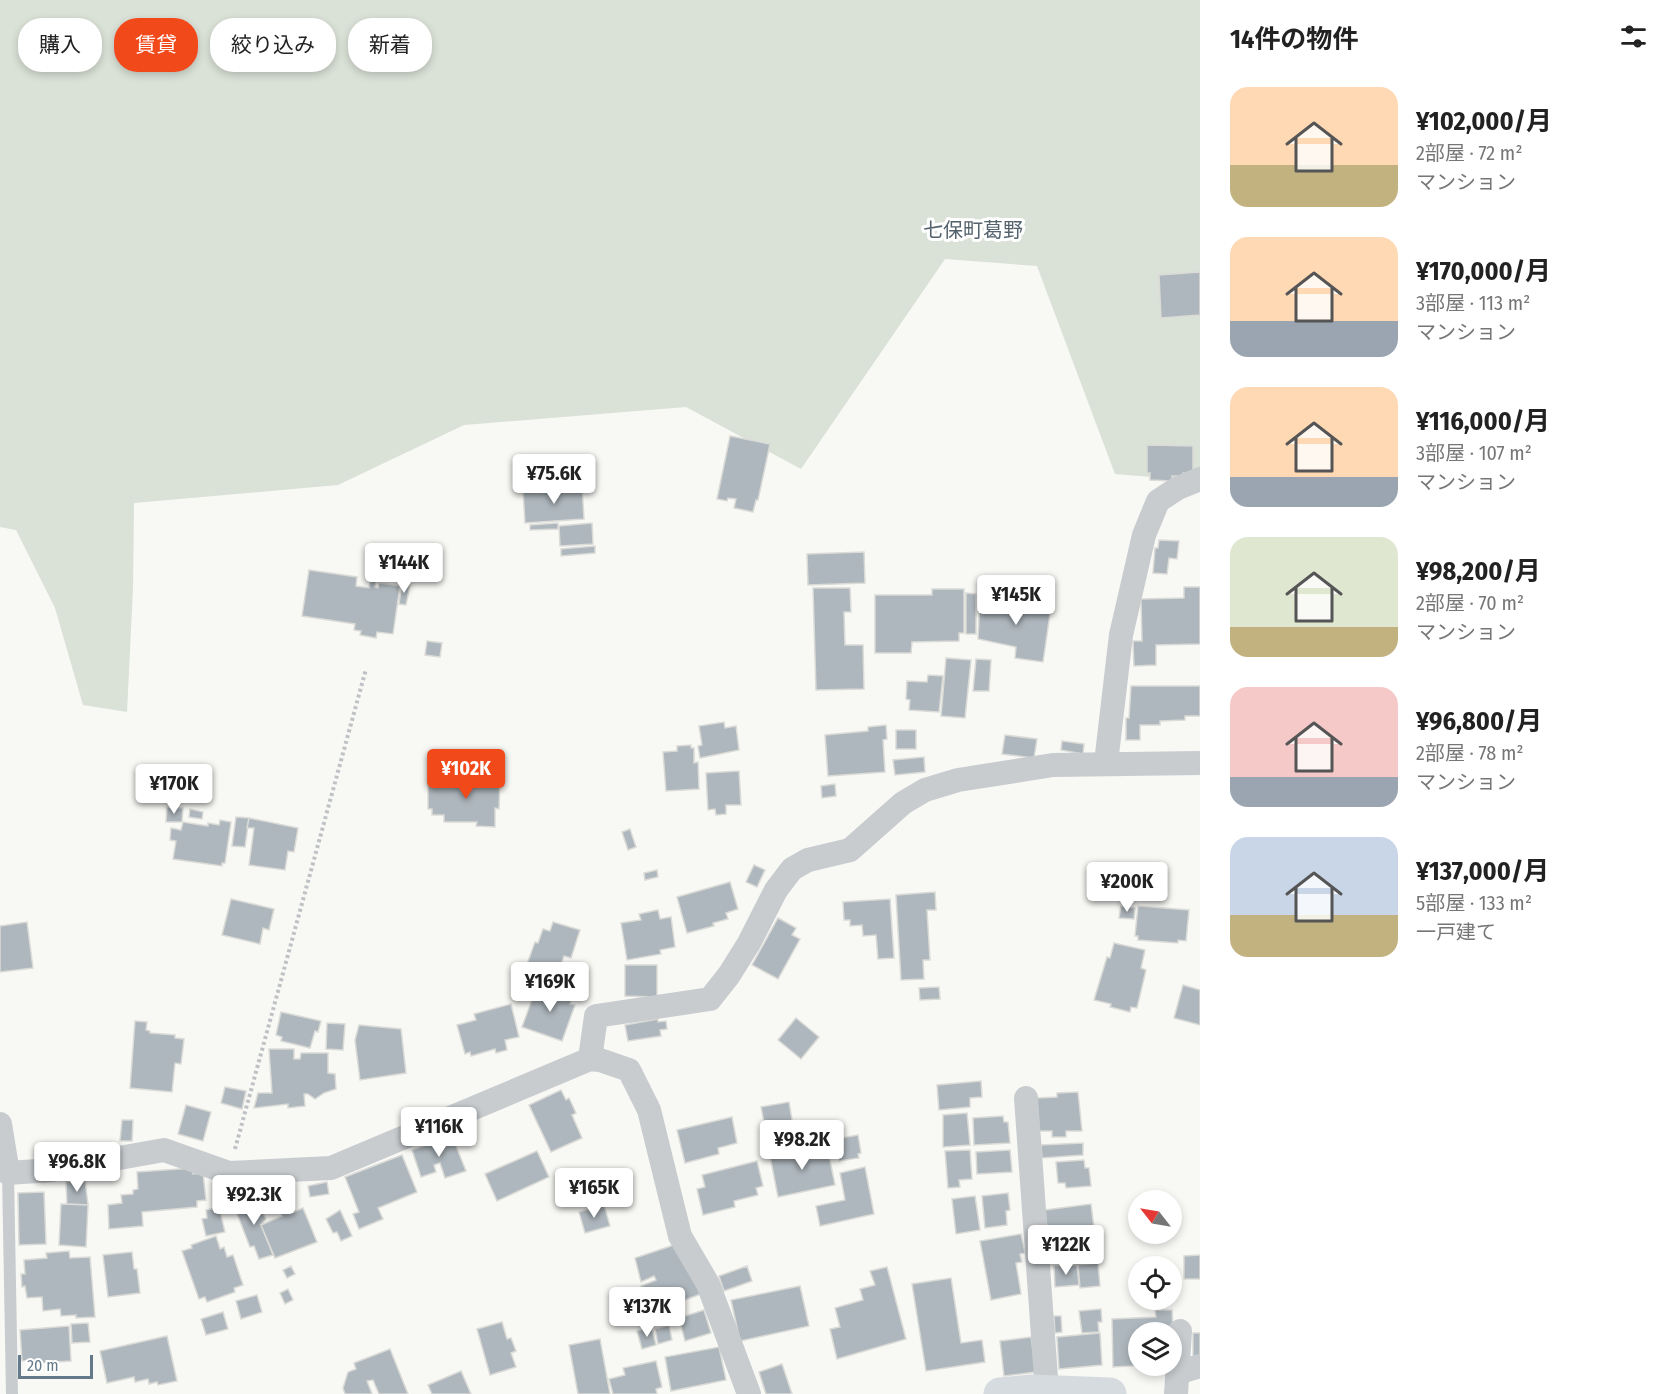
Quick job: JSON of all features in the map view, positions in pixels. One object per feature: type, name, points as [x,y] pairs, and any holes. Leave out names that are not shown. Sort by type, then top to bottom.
[{"type":"main road","points":[[1000,1394],[1047,1392],[1110,1394]]},
{"type":"street","points":[[1106,762],[1121,635],[1144,535],[1158,501],[1178,488],[1200,479]]},
{"type":"street","points":[[590,1059],[596,1016],[710,999],[729,975],[776,890],[792,869],[807,860],[850,850],[903,803],[925,790],[958,780],[1053,765],[1106,762],[1200,763]]},
{"type":"street","points":[[0,1124],[8,1173],[52,1170],[164,1150],[229,1173],[331,1168],[590,1059],[600,1060],[628,1071],[649,1110],[680,1236],[708,1284],[749,1394]]},
{"type":"street","points":[[1026,1098],[1047,1392]]},
{"type":"street","points":[[1176,1383],[1200,1366]]},
{"type":"lane","points":[[8,1173],[12,1394]]},
{"type":"path","points":[[229,1173],[366,669]]},
{"type":"shaded area","points":[[0,0],[1200,0],[1200,481],[1115,474],[1037,266],[945,259],[801,469],[686,407],[464,425],[338,485],[134,503],[133,588],[127,712],[83,705],[55,608],[16,530],[0,527]]},
{"type":"building","points":[[1200,272],[1200,315],[1161,318],[1159,275]]},
{"type":"building","points":[[730,436],[770,444],[758,500],[756,500],[753,512],[734,508],[736,499],[728,498],[727,501],[717,499]]},
{"type":"building","points":[[1147,445],[1193,446],[1193,473],[1172,476],[1172,481],[1150,480],[1150,473],[1147,473]]},
{"type":"building","points":[[582,486],[584,519],[525,523],[523,490]]},
{"type":"building","points":[[558,523],[558,529],[530,530],[530,525]]},
{"type":"building","points":[[592,523],[593,544],[560,546],[559,526]]},
{"type":"building","points":[[1159,540],[1179,541],[1177,559],[1169,558],[1167,574],[1153,573],[1155,548],[1158,548]]},
{"type":"building","points":[[595,546],[595,553],[561,556],[561,549]]},
{"type":"building","points":[[864,552],[865,583],[808,585],[807,554]]},
{"type":"building","points":[[309,570],[357,577],[356,586],[369,588],[370,580],[376,581],[375,587],[378,588],[379,583],[400,586],[393,634],[377,632],[376,638],[360,635],[361,631],[354,630],[355,624],[302,616]]},
{"type":"building","points":[[402,584],[410,585],[406,605],[399,604]]},
{"type":"building","points":[[1184,587],[1200,587],[1200,644],[1156,645],[1156,665],[1134,666],[1133,641],[1142,641],[1141,599],[1184,598]]},
{"type":"building","points":[[813,588],[850,588],[851,612],[844,612],[845,645],[863,645],[864,689],[816,690]]},
{"type":"building","points":[[932,589],[964,589],[964,633],[959,633],[959,641],[912,642],[911,653],[875,653],[875,595],[932,595]]},
{"type":"building","points":[[966,593],[976,594],[976,634],[966,634]]},
{"type":"building","points":[[980,600],[1025,601],[1051,607],[1043,662],[1015,658],[1016,647],[978,639]]},
{"type":"building","points":[[427,641],[442,643],[440,657],[425,655]]},
{"type":"building","points":[[946,658],[971,660],[965,718],[941,716]]},
{"type":"building","points":[[976,659],[991,660],[989,691],[973,691]]},
{"type":"building","points":[[928,675],[943,676],[939,712],[909,710],[910,700],[906,699],[907,681],[927,682]]},
{"type":"building","points":[[1131,686],[1200,686],[1200,716],[1185,716],[1185,720],[1160,721],[1160,725],[1140,725],[1140,740],[1126,740],[1126,718],[1129,718]]},
{"type":"building","points":[[724,722],[725,728],[736,726],[739,750],[700,758],[698,746],[702,745],[699,726]]},
{"type":"building","points":[[886,725],[887,739],[883,740],[885,772],[828,776],[825,735],[868,731],[868,727]]},
{"type":"building","points":[[896,730],[916,730],[916,749],[896,749]]},
{"type":"building","points":[[1005,735],[1037,739],[1034,758],[1002,754]]},
{"type":"building","points":[[1062,741],[1084,744],[1083,754],[1061,750]]},
{"type":"building","points":[[691,745],[691,748],[694,748],[694,763],[698,762],[699,789],[666,791],[663,752],[677,751],[677,746]]},
{"type":"building","points":[[924,757],[925,772],[895,775],[893,760]]},
{"type":"building","points":[[739,771],[741,805],[726,805],[726,814],[716,815],[715,809],[708,810],[706,773]]},
{"type":"building","points":[[475,777],[500,777],[499,809],[495,808],[495,827],[476,826],[477,822],[444,822],[444,815],[432,815],[432,809],[428,809],[428,783],[445,783],[445,779],[475,780]]},
{"type":"building","points":[[835,784],[836,796],[822,798],[821,786]]},
{"type":"building","points":[[167,807],[183,808],[182,822],[166,822]]},
{"type":"building","points":[[190,809],[203,812],[202,819],[189,817]]},
{"type":"building","points":[[236,817],[249,818],[245,847],[232,846]]},
{"type":"building","points":[[249,818],[298,828],[294,852],[288,851],[285,870],[249,865],[254,828],[247,828]]},
{"type":"building","points":[[220,820],[231,822],[225,863],[222,863],[222,866],[173,859],[176,841],[170,840],[171,828],[181,830],[183,822],[208,826],[208,823],[219,825]]},
{"type":"building","points":[[630,829],[636,847],[628,850],[622,832]]},
{"type":"building","points":[[754,865],[765,870],[757,887],[746,882]]},
{"type":"building","points":[[657,870],[658,877],[645,880],[644,873]]},
{"type":"building","points":[[730,882],[738,909],[726,913],[728,919],[713,923],[714,926],[687,933],[677,897]]},
{"type":"building","points":[[935,892],[936,910],[927,910],[930,960],[923,960],[924,979],[901,980],[896,895]]},
{"type":"building","points":[[231,899],[274,909],[269,930],[263,928],[260,944],[222,935]]},
{"type":"building","points":[[890,899],[894,958],[878,959],[876,935],[863,936],[862,925],[850,926],[850,920],[844,920],[843,902]]},
{"type":"building","points":[[1121,906],[1135,908],[1134,919],[1119,918]]},
{"type":"building","points":[[1138,906],[1189,910],[1186,941],[1178,940],[1178,943],[1138,940],[1138,936],[1135,936]]},
{"type":"building","points":[[658,910],[660,919],[671,917],[675,947],[660,950],[661,954],[627,960],[621,923],[641,920],[639,914]]},
{"type":"building","points":[[778,918],[796,928],[792,935],[800,939],[778,979],[752,965]]},
{"type":"building","points":[[27,922],[33,968],[0,972],[0,926]]},
{"type":"building","points":[[553,922],[580,930],[571,958],[564,956],[555,982],[529,974],[531,969],[526,967],[535,942],[538,943],[543,929],[550,931]]},
{"type":"building","points":[[1114,943],[1145,950],[1141,968],[1146,970],[1137,1008],[1131,1007],[1130,1012],[1094,1000],[1107,957],[1110,958]]},
{"type":"building","points":[[625,965],[657,965],[657,997],[625,996]]},
{"type":"building","points":[[1183,985],[1200,990],[1200,1025],[1174,1018]]},
{"type":"building","points":[[537,986],[555,992],[557,987],[574,993],[570,1004],[575,1005],[562,1041],[522,1027]]},
{"type":"building","points":[[939,987],[940,999],[920,1000],[919,988]]},
{"type":"building","points":[[511,1004],[519,1037],[505,1040],[507,1050],[496,1053],[495,1049],[471,1056],[470,1052],[465,1054],[457,1025],[476,1020],[474,1014]]},
{"type":"building","points":[[281,1012],[321,1021],[310,1048],[281,1041],[282,1037],[276,1035]]},
{"type":"building","points":[[796,1018],[819,1037],[801,1059],[778,1040]]},
{"type":"building","points":[[658,1019],[658,1022],[666,1021],[667,1029],[660,1030],[661,1036],[628,1041],[625,1025]]},
{"type":"building","points":[[135,1021],[147,1022],[146,1030],[150,1033],[175,1035],[175,1038],[184,1039],[181,1064],[175,1063],[172,1092],[130,1088]]},
{"type":"building","points":[[327,1023],[345,1024],[343,1050],[326,1049]]},
{"type":"building","points":[[359,1025],[401,1029],[406,1073],[360,1080],[355,1040]]},
{"type":"building","points":[[269,1049],[294,1049],[294,1059],[300,1059],[301,1053],[328,1053],[328,1073],[335,1074],[336,1089],[315,1099],[304,1094],[305,1106],[288,1108],[288,1104],[254,1108],[258,1093],[272,1093]]},
{"type":"building","points":[[981,1081],[982,1097],[970,1098],[970,1107],[939,1110],[937,1085]]},
{"type":"building","points":[[225,1087],[246,1091],[242,1109],[221,1103]]},
{"type":"building","points":[[561,1090],[566,1100],[569,1098],[576,1113],[572,1115],[582,1138],[551,1152],[529,1105]]},
{"type":"building","points":[[1078,1092],[1082,1131],[1066,1131],[1066,1137],[1052,1137],[1052,1131],[1039,1131],[1037,1098],[1057,1097],[1057,1093]]},
{"type":"building","points":[[789,1102],[794,1132],[767,1137],[761,1107]]},
{"type":"building","points":[[186,1105],[211,1112],[203,1141],[178,1134]]},
{"type":"building","points":[[967,1113],[970,1145],[943,1147],[943,1115]]},
{"type":"building","points":[[1003,1116],[1004,1122],[1008,1122],[1010,1143],[974,1145],[973,1118]]},
{"type":"building","points":[[732,1117],[737,1143],[718,1148],[719,1154],[685,1163],[677,1130]]},
{"type":"building","points":[[122,1120],[133,1120],[132,1141],[120,1141]]},
{"type":"building","points":[[858,1135],[861,1153],[858,1154],[859,1158],[839,1161],[838,1157],[834,1157],[831,1140]]},
{"type":"building","points":[[452,1136],[466,1171],[445,1178],[440,1163],[434,1165],[436,1172],[421,1177],[412,1150]]},
{"type":"building","points":[[1083,1143],[1083,1155],[1042,1158],[1041,1145]]},
{"type":"building","points":[[827,1145],[835,1185],[778,1197],[770,1156]]},
{"type":"building","points":[[970,1150],[972,1179],[959,1180],[960,1187],[948,1188],[945,1151]]},
{"type":"building","points":[[1010,1150],[1012,1172],[977,1174],[976,1152]]},
{"type":"building","points":[[537,1151],[549,1177],[497,1201],[485,1174]]},
{"type":"building","points":[[402,1155],[417,1192],[378,1208],[383,1219],[359,1229],[353,1214],[359,1212],[345,1177]]},
{"type":"building","points":[[1084,1160],[1085,1168],[1089,1168],[1091,1186],[1066,1188],[1065,1183],[1058,1183],[1056,1162]]},
{"type":"building","points":[[757,1161],[763,1186],[756,1188],[758,1195],[734,1201],[735,1207],[703,1215],[697,1189],[705,1187],[702,1175]]},
{"type":"building","points":[[865,1167],[874,1214],[820,1226],[816,1206],[845,1200],[840,1173]]},
{"type":"building","points":[[193,1168],[193,1174],[203,1173],[206,1200],[197,1201],[197,1207],[142,1212],[143,1226],[109,1229],[108,1205],[122,1203],[121,1195],[133,1194],[133,1190],[138,1189],[137,1172]]},
{"type":"building","points":[[85,1180],[88,1205],[67,1204],[66,1182]]},
{"type":"building","points":[[327,1182],[329,1194],[310,1197],[308,1186]]},
{"type":"building","points":[[44,1192],[46,1244],[19,1245],[18,1193]]},
{"type":"building","points":[[1008,1193],[1010,1210],[1006,1211],[1007,1225],[985,1228],[982,1196]]},
{"type":"building","points":[[975,1196],[980,1230],[956,1234],[952,1199]]},
{"type":"building","points":[[255,1197],[266,1219],[261,1225],[273,1255],[259,1259],[254,1246],[250,1247],[234,1206]]},
{"type":"building","points":[[61,1204],[88,1205],[86,1247],[59,1245]]},
{"type":"building","points":[[1091,1204],[1097,1251],[1050,1257],[1045,1210]]},
{"type":"building","points":[[604,1205],[610,1226],[585,1233],[579,1212]]},
{"type":"building","points":[[219,1207],[225,1232],[206,1236],[202,1219],[207,1218],[206,1210]]},
{"type":"building","points":[[292,1208],[294,1212],[303,1208],[317,1242],[275,1258],[261,1225],[282,1216],[281,1213]]},
{"type":"building","points":[[340,1210],[352,1236],[341,1241],[337,1232],[333,1233],[326,1219]]},
{"type":"building","points":[[1021,1234],[1025,1253],[1020,1254],[1022,1262],[1016,1263],[1021,1294],[991,1300],[980,1241]]},
{"type":"building","points":[[216,1236],[220,1249],[224,1247],[227,1257],[233,1255],[243,1285],[234,1288],[235,1292],[207,1302],[205,1297],[199,1299],[182,1251],[192,1248],[191,1245]]},
{"type":"building","points":[[674,1245],[701,1294],[663,1308],[668,1319],[654,1325],[641,1286],[656,1280],[654,1276],[641,1282],[635,1258]]},
{"type":"building","points":[[69,1251],[70,1258],[90,1257],[95,1317],[61,1316],[60,1309],[43,1311],[42,1297],[27,1298],[25,1286],[22,1287],[21,1274],[25,1274],[24,1260],[47,1258],[46,1253]]},
{"type":"building","points":[[132,1252],[140,1293],[108,1297],[103,1255]]},
{"type":"building","points":[[1200,1255],[1200,1279],[1184,1279],[1184,1256]]},
{"type":"building","points":[[1098,1263],[1100,1286],[1080,1288],[1078,1265]]},
{"type":"building","points":[[1077,1265],[1079,1285],[1055,1287],[1054,1266]]},
{"type":"building","points":[[291,1266],[295,1274],[287,1278],[283,1270]]},
{"type":"building","points":[[747,1266],[752,1281],[724,1291],[719,1276]]},
{"type":"building","points":[[887,1267],[906,1339],[837,1359],[830,1329],[840,1327],[835,1308],[863,1300],[860,1289],[875,1285],[870,1271]]},
{"type":"building","points":[[951,1278],[961,1343],[982,1340],[985,1362],[926,1371],[912,1284]]},
{"type":"building","points":[[800,1286],[809,1326],[740,1341],[731,1300]]},
{"type":"building","points":[[288,1289],[293,1300],[285,1304],[280,1293]]},
{"type":"building","points":[[257,1295],[262,1312],[241,1319],[236,1301]]},
{"type":"building","points":[[1101,1309],[1102,1322],[1098,1322],[1099,1332],[1082,1333],[1079,1311]]},
{"type":"building","points":[[704,1310],[711,1333],[685,1341],[679,1318]]},
{"type":"building","points":[[1155,1310],[1172,1310],[1173,1322],[1128,1322],[1128,1366],[1113,1367],[1112,1319],[1156,1317]]},
{"type":"building","points":[[223,1312],[228,1329],[206,1335],[201,1319]]},
{"type":"building","points":[[1054,1316],[1061,1316],[1062,1332],[1055,1333]]},
{"type":"building","points":[[502,1322],[507,1339],[511,1338],[516,1351],[511,1353],[516,1367],[490,1375],[477,1329]]},
{"type":"building","points":[[88,1323],[90,1342],[72,1343],[71,1324]]},
{"type":"building","points":[[669,1325],[672,1340],[658,1344],[655,1329]]},
{"type":"building","points":[[69,1326],[71,1361],[40,1363],[39,1360],[22,1361],[20,1330]]},
{"type":"building","points":[[652,1327],[656,1345],[642,1349],[637,1331]]},
{"type":"building","points":[[1100,1333],[1102,1365],[1059,1369],[1057,1337]]},
{"type":"building","points":[[1193,1333],[1200,1333],[1200,1356],[1193,1356]]},
{"type":"building","points":[[167,1336],[177,1381],[158,1385],[157,1382],[149,1384],[148,1379],[135,1382],[134,1377],[107,1383],[100,1351]]},
{"type":"building","points":[[1031,1337],[1036,1372],[1004,1376],[1000,1341]]},
{"type":"building","points":[[600,1339],[610,1394],[578,1394],[569,1345]]},
{"type":"building","points":[[719,1347],[726,1380],[671,1391],[665,1357]]},
{"type":"building","points":[[390,1349],[408,1394],[379,1394],[373,1380],[367,1381],[372,1394],[345,1394],[343,1388],[348,1372],[356,1369],[354,1363]]},
{"type":"building","points":[[656,1361],[662,1387],[656,1389],[657,1394],[613,1394],[609,1379],[625,1375],[623,1368]]},
{"type":"building","points":[[782,1364],[792,1394],[766,1394],[759,1372]]},
{"type":"building","points":[[461,1371],[471,1394],[432,1394],[428,1385]]},
{"type":"district","name":"七保町葛野","points":[[973,230]]}]
